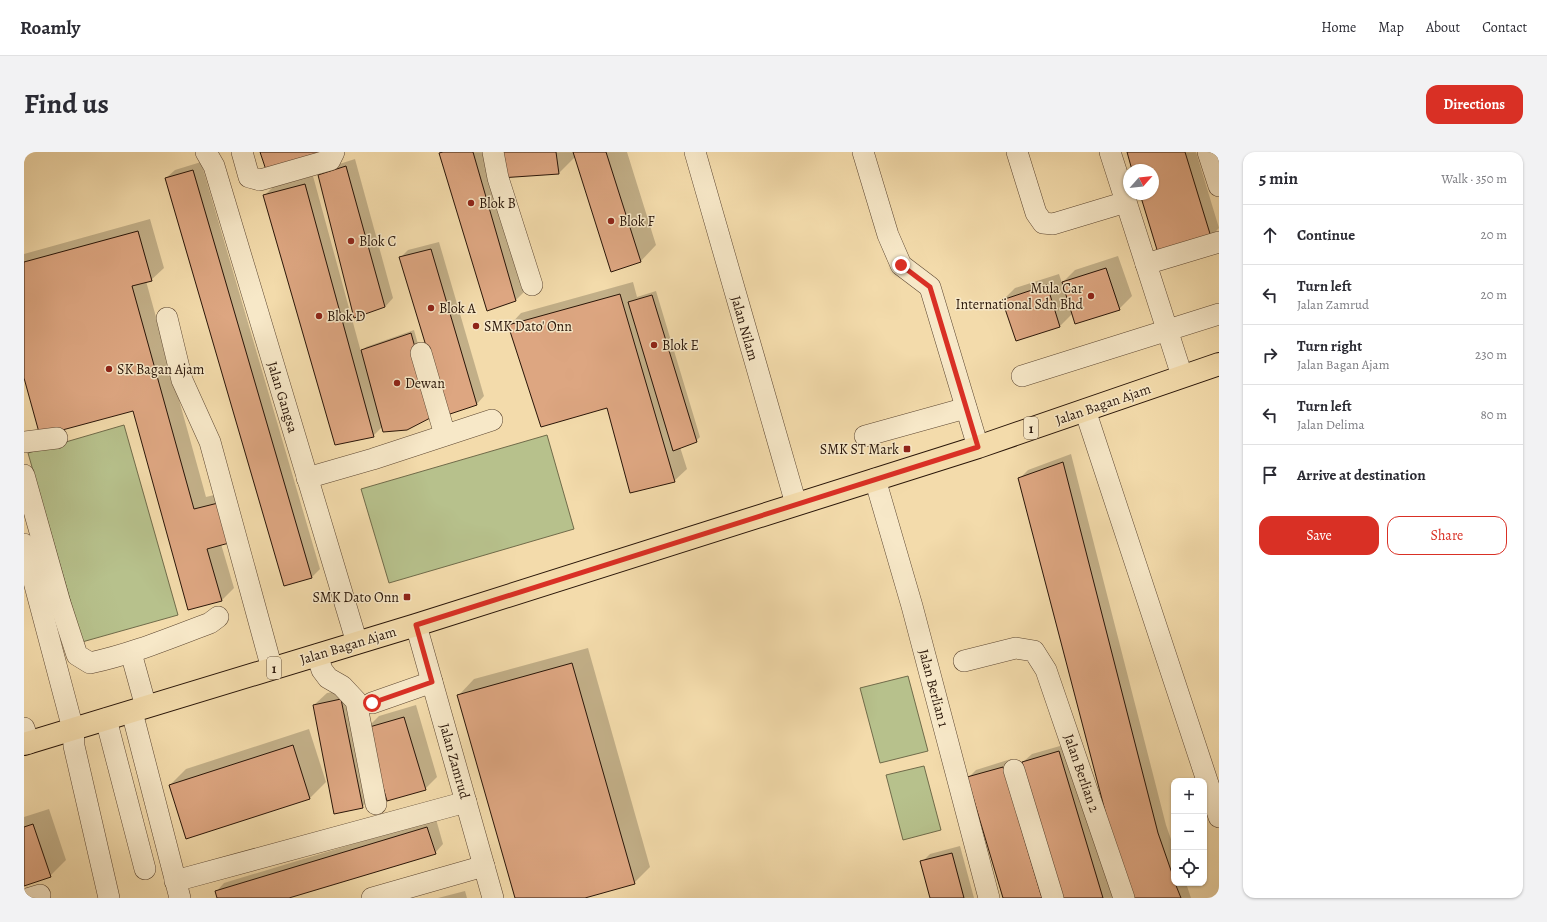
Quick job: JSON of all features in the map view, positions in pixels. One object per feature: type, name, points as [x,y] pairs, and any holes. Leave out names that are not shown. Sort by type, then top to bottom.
[{"type":"main road","name":"Jalan Bagan Ajam","points":[[26,738],[73,729],[416,625],[978,447],[1219,364]]},
{"type":"street","name":"Jalan Gangsa","points":[[206,152],[214,166],[357,643]]},
{"type":"street","points":[[242,152],[249,177],[260,180],[330,160],[334,152]]},
{"type":"street","points":[[493,152],[498,178],[532,285]]},
{"type":"street","name":"Jalan Nilam","points":[[695,152],[796,504]]},
{"type":"street","points":[[863,152],[888,235],[901,265],[930,287],[978,447]]},
{"type":"street","points":[[1017,152],[1036,213],[1043,223],[1053,224],[1126,202]]},
{"type":"street","points":[[1110,152],[1182,376]]},
{"type":"street","points":[[1208,152],[1219,186]]},
{"type":"street","points":[[1146,264],[1219,242]]},
{"type":"street","points":[[1022,376],[1219,314]]},
{"type":"street","points":[[167,318],[182,380],[210,442],[272,669]]},
{"type":"street","points":[[421,353],[445,435]]},
{"type":"street","points":[[865,436],[966,408]]},
{"type":"street","points":[[1085,410],[1219,817]]},
{"type":"street","points":[[307,478],[373,459],[492,420]]},
{"type":"street","points":[[24,442],[57,438]]},
{"type":"street","points":[[24,475],[60,603],[77,655],[90,663],[131,653],[210,623],[218,617]]},
{"type":"street","name":"Jalan Berlian 1","points":[[875,479],[912,606],[989,898]]},
{"type":"street","points":[[24,544],[73,729],[74,746],[109,898]]},
{"type":"street","name":"Jalan Zamrud","points":[[416,625],[493,898]]},
{"type":"street","name":"Jalan Berlian 2","points":[[964,661],[1016,648],[1034,651],[1046,670],[1124,898]]},
{"type":"street","points":[[131,653],[139,709],[177,889],[466,802]]},
{"type":"street","points":[[317,655],[322,670],[328,678],[342,686],[356,701],[376,804]]},
{"type":"street","points":[[372,703],[432,682]]},
{"type":"street","points":[[106,719],[145,869]]},
{"type":"street","points":[[1014,770],[1053,898]]},
{"type":"street","points":[[381,897],[484,866]]},
{"type":"green space","points":[[124,425],[178,615],[82,642],[28,453]]},
{"type":"green space","points":[[547,435],[574,529],[389,583],[361,489]]},
{"type":"green space","points":[[908,676],[928,751],[880,763],[860,688]]},
{"type":"green space","points":[[924,766],[941,830],[903,840],[886,775]]},
{"type":"building","points":[[260,152],[332,152],[267,173]]},
{"type":"building","name":"Blok B","points":[[473,152],[516,301],[487,311],[439,153]]},
{"type":"building","points":[[497,152],[556,152],[559,174],[500,178]]},
{"type":"building","name":"Blok F","points":[[573,152],[606,152],[641,262],[611,272]]},
{"type":"building","points":[[1127,152],[1185,152],[1211,237],[1158,253],[1142,200],[1159,200],[1159,164],[1130,164]]},
{"type":"building","name":"Blok C","points":[[346,166],[385,307],[354,318],[318,175]]},
{"type":"building","points":[[193,170],[312,578],[284,586],[165,178]]},
{"type":"building","name":"Blok D","points":[[305,184],[374,437],[335,445],[263,195]]},
{"type":"building","points":[[138,231],[152,281],[132,286],[194,509],[218,503],[229,543],[207,549],[222,601],[188,610],[133,411],[40,436],[24,378],[24,262]]},
{"type":"building","name":"Blok A","points":[[431,249],[477,405],[447,415],[399,257]]},
{"type":"building","name":"Mula Car International Sdn Bhd","points":[[1106,268],[1120,310],[1075,324],[1062,282]]},
{"type":"building","points":[[1047,285],[1060,327],[1016,341],[1002,300]]},
{"type":"building","points":[[620,294],[675,482],[630,493],[607,408],[541,427],[508,325]]},
{"type":"building","name":"Blok E","points":[[652,295],[697,442],[673,451],[628,302]]},
{"type":"building","name":"Dewan","points":[[411,333],[434,416],[407,430],[383,432],[361,350]]},
{"type":"building","points":[[1063,462],[1158,833],[1171,870],[1171,886],[1176,886],[1181,898],[1132,898],[1115,849],[1018,478]]},
{"type":"building","points":[[572,663],[635,884],[585,898],[515,898],[457,695]]},
{"type":"building","points":[[341,699],[363,808],[334,814],[313,705]]},
{"type":"building","points":[[404,717],[426,790],[387,801],[366,728]]},
{"type":"building","points":[[293,745],[310,799],[186,839],[169,785]]},
{"type":"building","points":[[1059,751],[1103,898],[1063,898],[1022,762]]},
{"type":"building","points":[[1003,767],[1042,898],[1003,898],[967,777]]},
{"type":"building","points":[[33,824],[51,877],[24,886],[24,827]]},
{"type":"building","points":[[427,827],[436,854],[289,898],[217,898],[215,891]]},
{"type":"building","points":[[952,853],[964,898],[930,898],[920,861]]},
{"type":"place","name":"Blok B","points":[[471,203]]},
{"type":"place","name":"Blok F","points":[[611,221]]},
{"type":"place","name":"Blok C","points":[[351,241]]},
{"type":"place","name":"Mula Car International Sdn Bhd","points":[[1091,296]]},
{"type":"place","name":"Blok A","points":[[431,308]]},
{"type":"place","name":"Blok D","points":[[319,316]]},
{"type":"place","name":"SMK Dato' Onn","points":[[476,326]]},
{"type":"place","name":"Blok E","points":[[654,345]]},
{"type":"place","name":"SK Bagan Ajam","points":[[109,369]]},
{"type":"place","name":"Dewan","points":[[397,383]]},
{"type":"place","name":"SMK ST Mark","points":[[907,449]]},
{"type":"place","name":"SMK Dato Onn","points":[[407,597]]},
{"type":"route","points":[[372,703],[432,682],[416,625],[978,447],[930,287],[901,265]]}]
